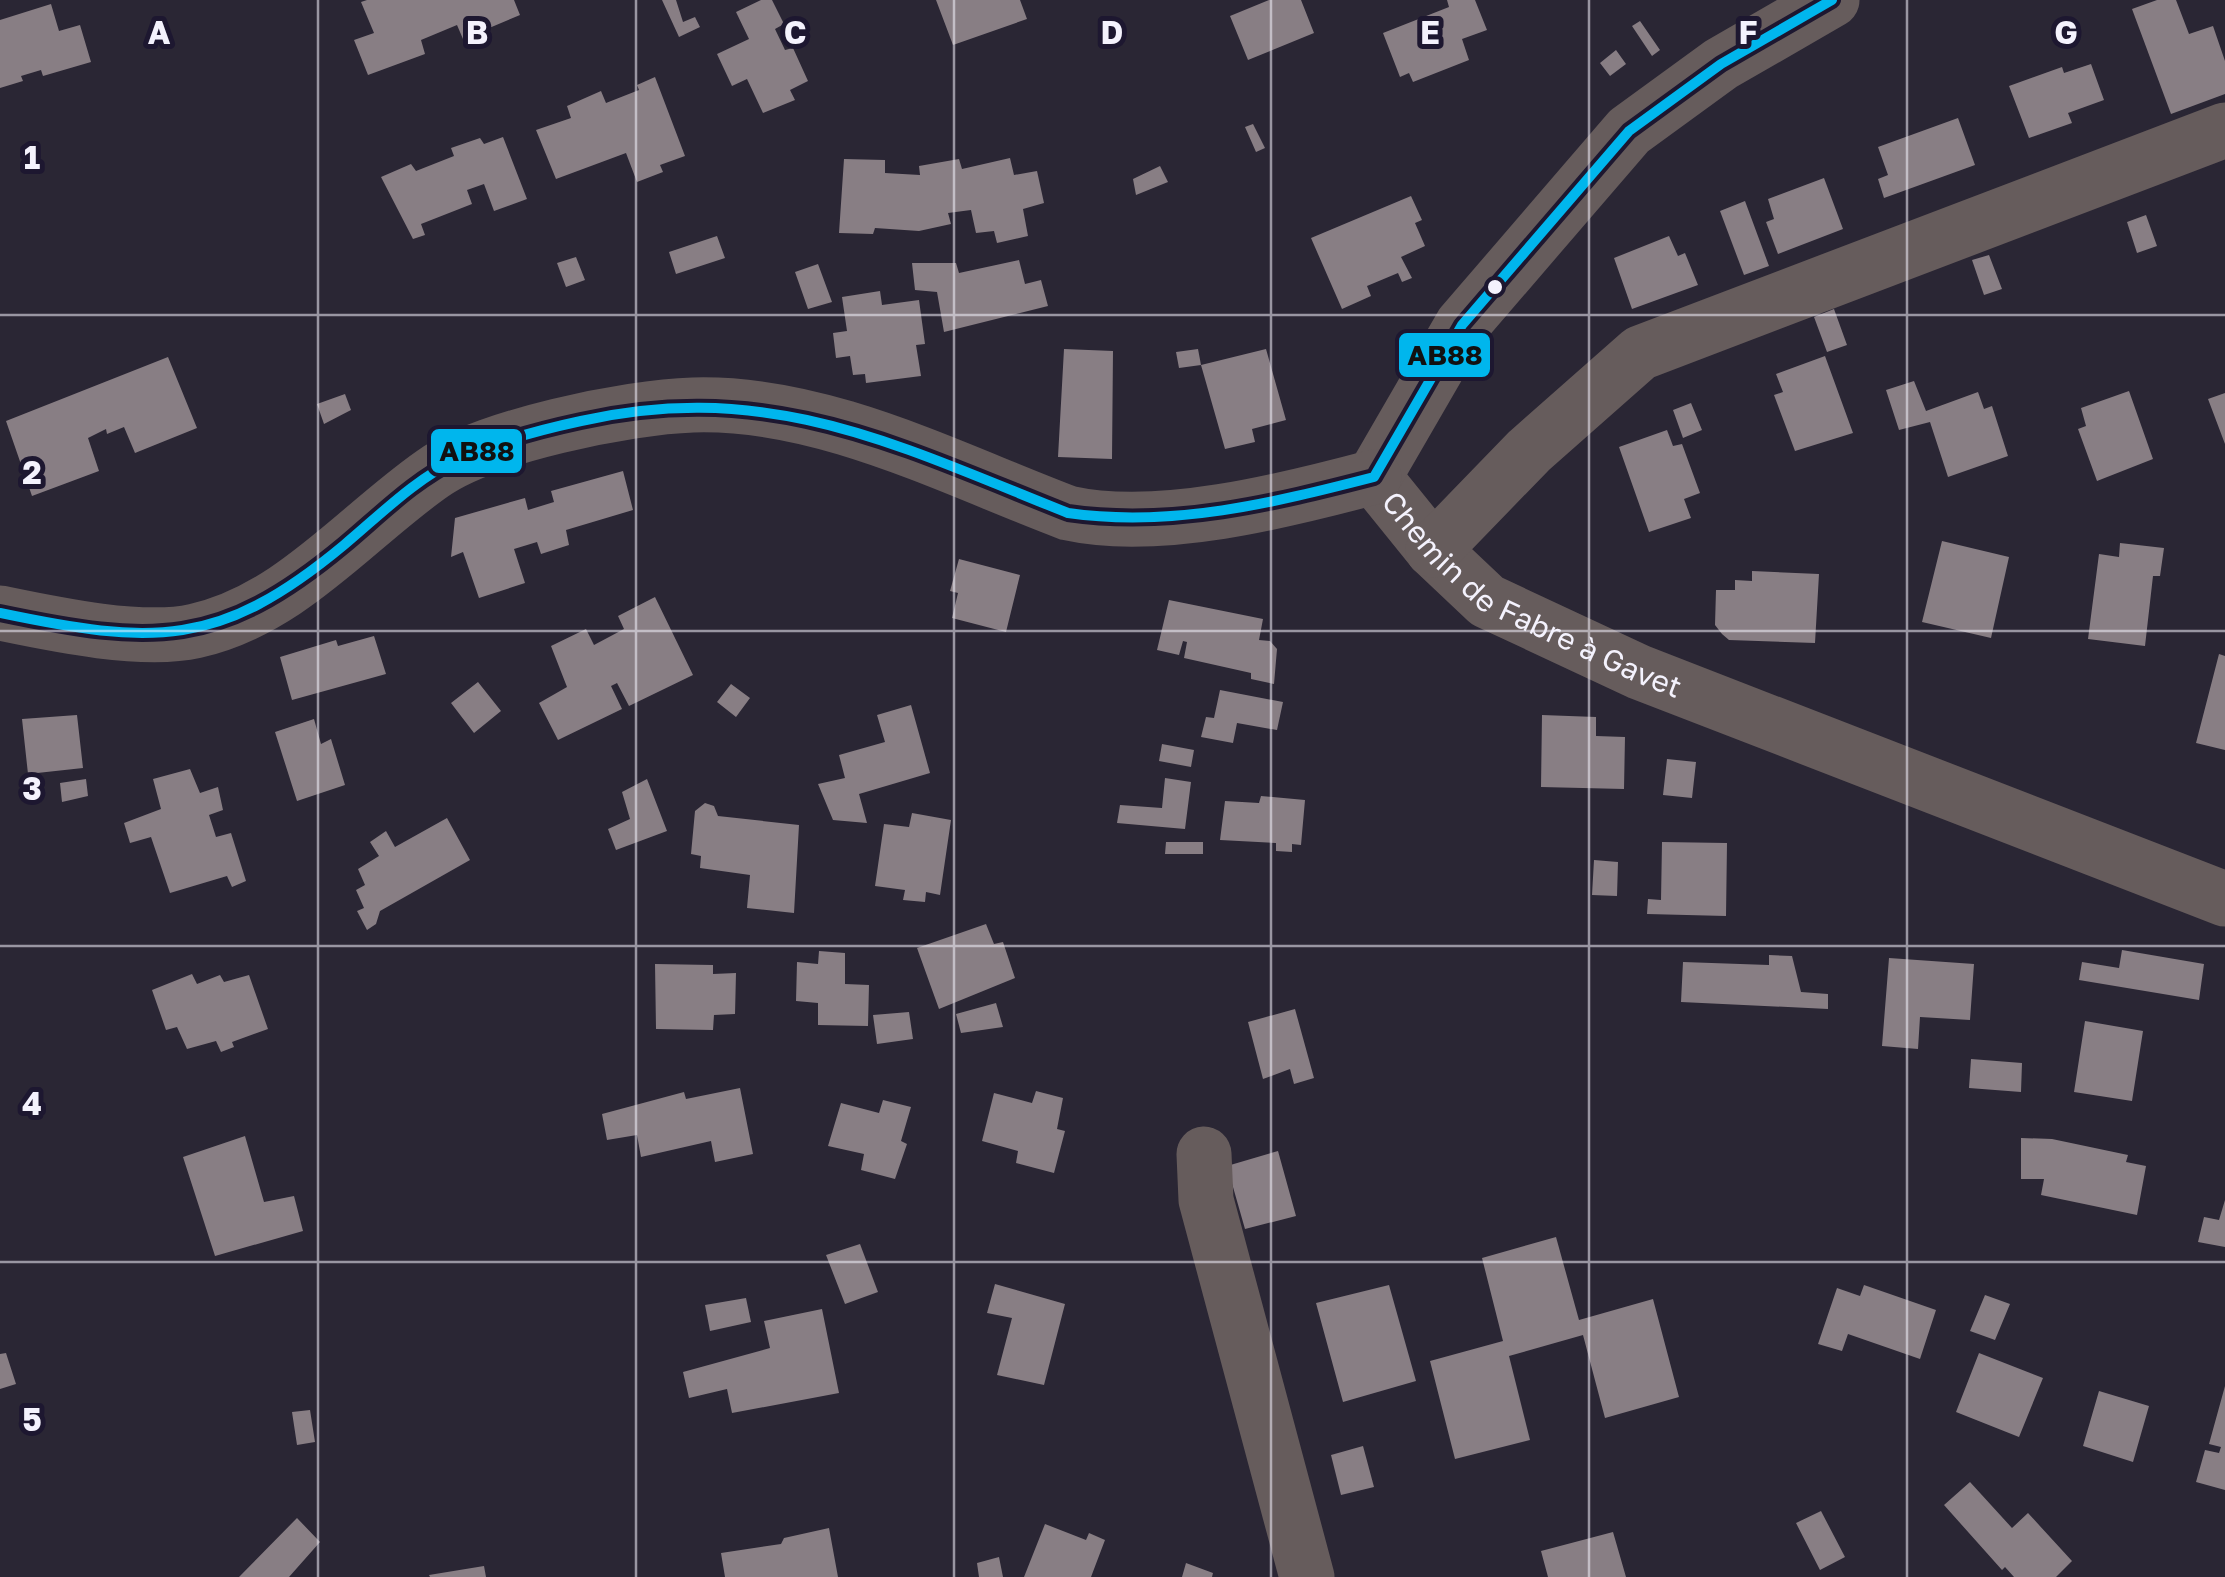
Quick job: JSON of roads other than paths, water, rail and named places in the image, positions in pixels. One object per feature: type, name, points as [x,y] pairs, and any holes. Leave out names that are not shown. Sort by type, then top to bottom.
[{"type":"street","points":[[1374,476],[1462,325],[1629,131],[1720,64],[1832,0]]},
{"type":"street","points":[[1433,550],[1529,451],[1640,353],[2225,130]]},
{"type":"street","name":"Chemin de Fabre à Gavet","points":[[0,613],[64,626],[192,632],[241,615],[288,590],[435,472],[490,446],[649,409],[695,405],[808,417],[1068,513],[1104,521],[1152,520],[1326,490],[1374,476],[1433,550],[1487,601],[1639,672],[2225,899]]},
{"type":"street","points":[[1204,1154],[1206,1200],[1306,1577]]}]
